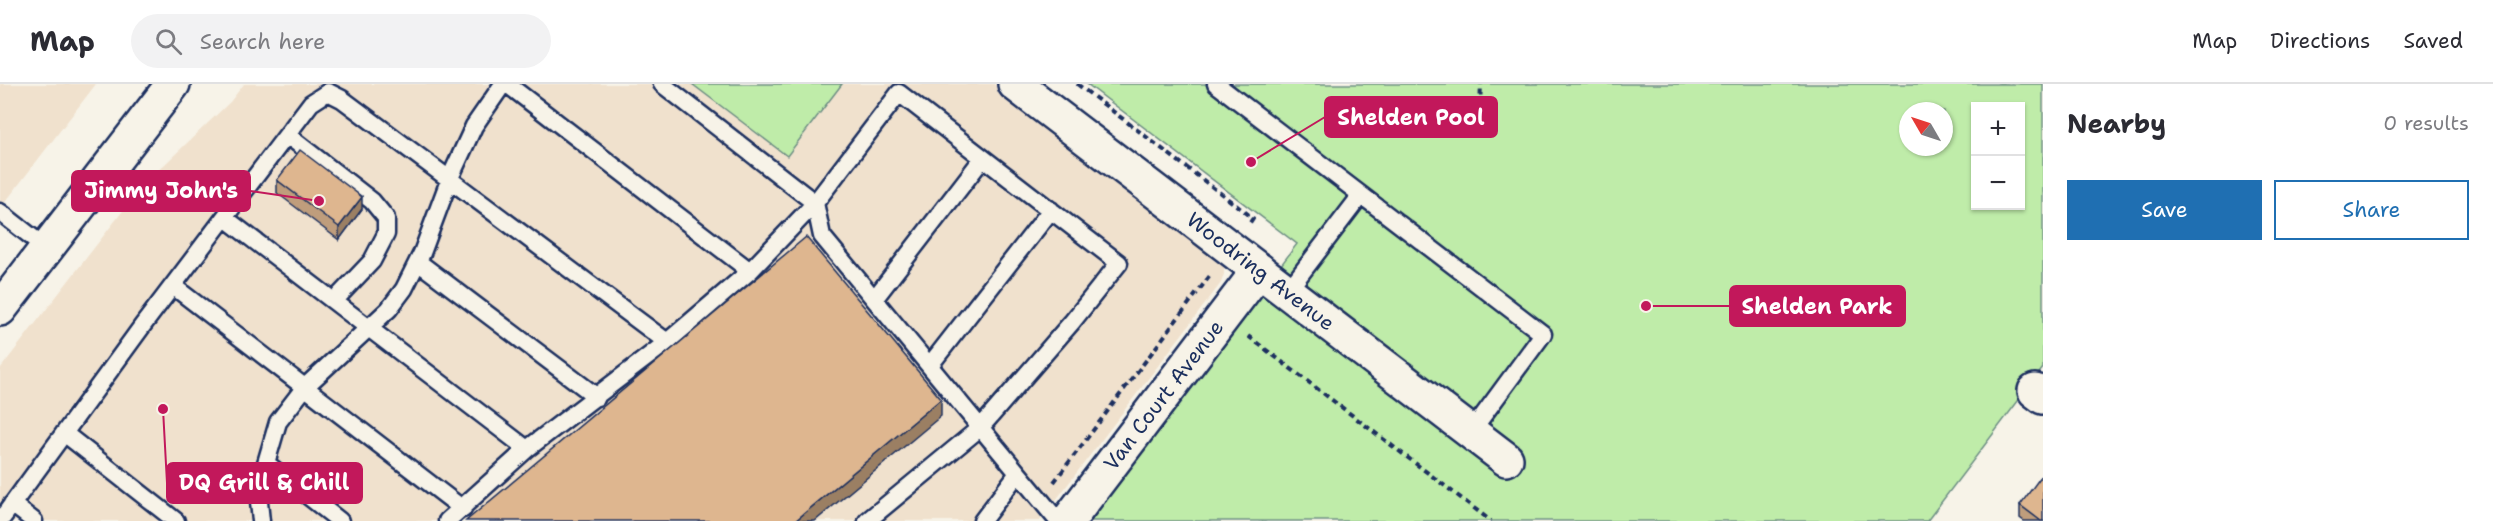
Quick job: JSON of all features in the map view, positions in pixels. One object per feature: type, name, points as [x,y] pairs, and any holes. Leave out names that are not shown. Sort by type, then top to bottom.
[{"type":"street","points":[[0,309],[173,84]]},
{"type":"street","name":"Woodring Avenue","points":[[1015,84],[1506,459]]},
{"type":"street","name":"Van Court Avenue","points":[[1068,521],[1258,270]]},
{"type":"lane","points":[[261,521],[259,502],[266,464],[278,423],[305,387],[389,309],[404,289],[418,262],[450,178],[474,126],[505,84],[750,271]]},
{"type":"lane","points":[[662,84],[815,203],[822,236],[1058,521]]},
{"type":"lane","points":[[1216,84],[1543,334],[1471,432]]},
{"type":"lane","points":[[447,521],[527,449],[667,342],[750,271],[815,203],[903,89],[983,158],[1119,263],[1072,322],[981,427],[867,521]]},
{"type":"lane","points":[[0,521],[311,103],[328,92],[342,99],[450,178],[667,342]]},
{"type":"lane","points":[[287,135],[372,201],[386,218],[386,234],[372,261],[334,301]]},
{"type":"lane","points":[[875,298],[983,158]]},
{"type":"lane","points":[[1287,292],[1361,195]]},
{"type":"lane","points":[[930,365],[1051,210]]},
{"type":"lane","points":[[0,212],[46,248]]},
{"type":"lane","points":[[225,218],[527,449]]},
{"type":"lane","points":[[418,262],[597,397]]},
{"type":"lane","points":[[173,286],[463,508]]},
{"type":"lane","points":[[64,433],[176,521]]},
{"type":"lane","points":[[266,464],[340,521]]},
{"type":"lane","points":[[982,521],[1018,473]]},
{"type":"lane","points":[[12,504],[34,521]]},
{"type":"path","points":[[1041,500],[1254,218],[1077,84]]},
{"type":"path","points":[[1480,106],[1481,84]]},
{"type":"path","points":[[1194,296],[1491,521]]},
{"type":"shaded area","points":[[0,84],[96,84],[0,209]]},
{"type":"shaded area","points":[[244,84],[994,84],[1206,242],[1217,252],[1224,265],[1224,274],[1221,283],[1040,521],[0,521],[0,369],[143,185],[230,102]]},
{"type":"green space","points":[[692,84],[842,84],[787,156]]},
{"type":"green space","points":[[1087,84],[2043,84],[2043,368],[1927,521],[1086,521],[1297,244]]},
{"type":"building","points":[[300,150],[362,197],[339,227],[277,180]]},
{"type":"building","points":[[806,237],[941,399],[795,521],[466,521]]},
{"type":"building","points":[[2042,475],[2043,521],[2041,521],[2020,505]]},
{"type":"place","name":"Shelden Pool","points":[[1251,162]]},
{"type":"place","name":"Jimmy John's","points":[[319,201]]},
{"type":"place","name":"Shelden Park","points":[[1646,306]]},
{"type":"place","name":"DQ Grill & Chill","points":[[163,409]]}]
